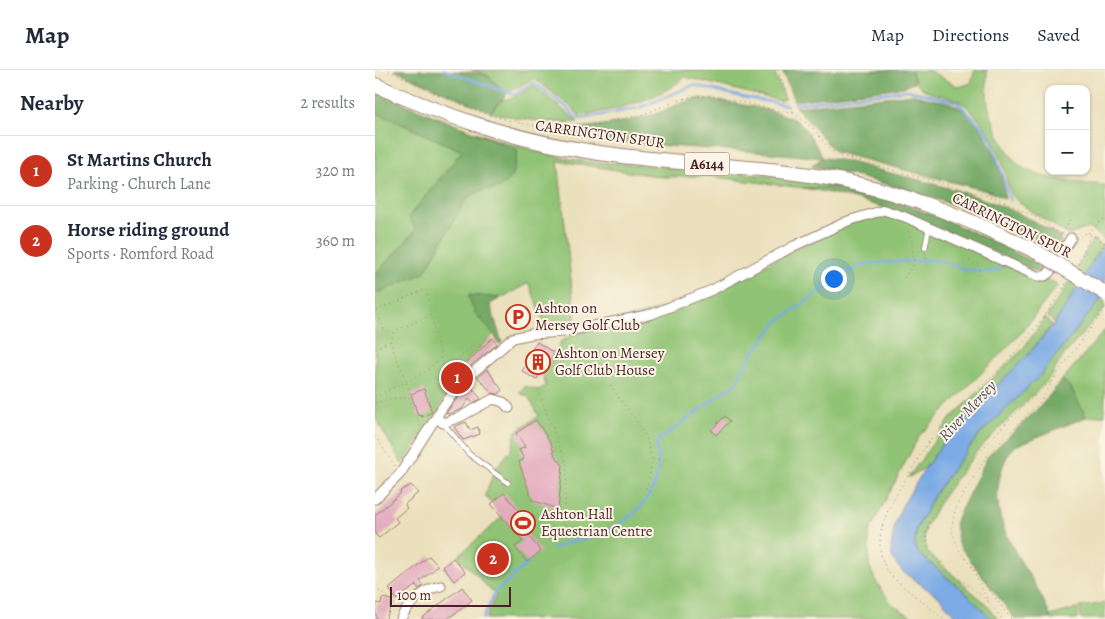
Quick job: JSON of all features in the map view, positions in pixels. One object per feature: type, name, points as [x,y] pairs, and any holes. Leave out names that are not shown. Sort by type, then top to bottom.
[{"type":"main road","name":"CARRINGTON SPUR","points":[[375,85],[427,108],[480,127],[536,142],[589,152],[789,172],[840,180],[881,191],[945,210],[1037,252],[1105,293]]},
{"type":"street","points":[[375,498],[400,474],[440,421],[462,382],[513,338],[572,330],[651,314],[690,300],[751,271],[810,239],[871,212],[884,210],[1041,276],[1047,276],[1053,268],[1066,237]]},
{"type":"street","points":[[440,421],[460,417],[493,399],[503,402],[509,408]]},
{"type":"street","points":[[403,615],[431,589],[441,586]]},
{"type":"lane","points":[[925,248],[929,228]]},
{"type":"lane","points":[[440,421],[469,454],[508,484]]},
{"type":"path","points":[[389,70],[427,89],[488,113],[522,123],[555,127],[570,128],[636,117],[687,98],[705,96],[779,112],[794,113]]},
{"type":"path","points":[[778,70],[794,113],[814,130],[828,148],[837,155],[996,198],[1034,216],[1066,237],[1088,233],[1094,235],[1105,242],[1095,258],[1084,251],[1094,235]]},
{"type":"path","points":[[1088,233],[1105,218]]},
{"type":"path","points":[[1066,237],[1070,220]]},
{"type":"path","points":[[904,278],[914,264],[910,231],[905,226]]},
{"type":"path","points":[[925,256],[928,272]]},
{"type":"path","points":[[969,261],[980,267],[978,278]]},
{"type":"path","points":[[828,276],[841,296]]},
{"type":"path","points":[[393,333],[384,330],[377,310],[426,289],[445,372],[483,336]]},
{"type":"path","points":[[943,619],[891,576],[885,568],[879,540],[882,524],[892,499],[931,440],[1010,358],[1059,295]]},
{"type":"path","points":[[1011,619],[959,550],[952,531],[957,505],[988,454],[1032,411],[1105,309]]},
{"type":"path","points":[[421,430],[409,398],[410,392],[390,342],[395,331],[431,315]]},
{"type":"path","points":[[1044,315],[1054,324]]},
{"type":"path","points":[[375,348],[390,342]]},
{"type":"path","points":[[375,396],[427,371],[441,358]]},
{"type":"path","points":[[452,365],[464,366]]},
{"type":"path","points":[[620,374],[635,373]]},
{"type":"path","points":[[988,601],[934,556],[926,537],[927,527],[959,477],[983,446],[1053,381]]},
{"type":"path","points":[[611,385],[626,409],[647,436],[652,458],[651,472],[646,488],[654,496]]},
{"type":"path","points":[[538,390],[567,465],[563,532]]},
{"type":"path","points":[[375,403],[392,398],[409,398]]},
{"type":"path","points":[[375,436],[400,474]]},
{"type":"path","points":[[652,458],[662,459],[669,466]]},
{"type":"path","points":[[608,521],[614,535]]},
{"type":"path","points":[[972,569],[988,601],[1001,619]]},
{"type":"path","points":[[375,587],[403,615]]},
{"type":"green space","points":[[394,70],[481,74],[488,76],[501,90],[508,93],[491,112]]},
{"type":"green space","points":[[471,70],[773,70],[785,99],[781,101],[685,77],[649,98],[607,111],[579,116],[571,107],[534,78],[508,93],[500,91],[488,75]]},
{"type":"green space","points":[[782,70],[911,70],[915,82],[904,87],[794,101]]},
{"type":"green space","points":[[911,70],[930,71],[959,87],[971,83],[975,70],[987,70],[987,96],[990,112],[1002,141],[1013,159],[1020,166],[1035,174],[1055,179],[1105,185],[1105,240],[1089,228],[1068,235],[1016,199],[1009,188],[997,148],[980,121],[960,102],[928,92],[921,87],[915,81]]},
{"type":"green space","points":[[533,85],[578,122],[535,120],[491,112],[500,101],[516,97]]},
{"type":"green space","points":[[375,92],[518,150],[512,176],[500,188],[481,190],[466,199],[424,273],[375,294],[375,275],[416,230],[409,217],[462,151],[375,112]]},
{"type":"green space","points":[[913,94],[957,106],[968,113],[977,123],[991,146],[1000,173],[1005,199],[991,192],[835,152],[796,107]]},
{"type":"green space","points":[[700,98],[749,106],[786,116],[804,127],[823,158],[932,183],[998,205],[1040,224],[1060,237],[1062,247],[1057,250],[998,222],[937,199],[811,166],[822,158],[626,143],[561,135],[563,130],[630,121]]},
{"type":"green space","points":[[375,112],[463,151],[409,216],[416,230],[375,275]]},
{"type":"green space","points":[[463,128],[557,157],[596,162],[795,178],[842,187],[803,188],[708,176],[663,177],[558,161],[576,326],[547,330],[529,283],[501,298],[469,295],[475,313],[494,334],[444,383],[447,392],[436,416],[402,464],[375,417],[375,294],[424,273],[466,199],[481,190],[500,188],[518,150]]},
{"type":"green space","points":[[842,187],[896,202],[948,221],[1048,270],[1043,273],[1036,272],[951,233],[893,211],[833,194],[803,188]]},
{"type":"green space","name":"Ashton on Mersey Golf Club","points":[[886,214],[904,219],[1035,279],[1054,282],[1057,286],[1022,332],[919,436],[869,532],[869,565],[875,580],[892,604],[915,619],[486,619],[496,596],[458,556],[502,517],[485,495],[496,467],[512,449],[516,431],[539,416],[528,396],[519,393],[525,386],[538,390],[546,386],[543,375],[561,341],[573,335],[714,293],[794,249],[850,223]]},
{"type":"green space","points":[[1093,239],[1103,246],[1055,323],[1047,316]]},
{"type":"green space","points":[[468,295],[501,298],[490,304],[502,343],[499,345],[494,334],[475,313]]},
{"type":"green space","points":[[1101,299],[1105,302],[1105,308],[1064,355],[1048,380],[976,452],[944,495],[926,526],[924,536],[927,552],[986,604],[998,619],[992,619],[966,593],[918,553],[915,544],[916,530],[935,494],[979,435],[1039,377]]},
{"type":"green space","points":[[1045,318],[1052,325],[1027,356],[952,430],[926,467],[908,478],[951,418],[1022,350]]},
{"type":"green space","points":[[1105,330],[1105,415],[1086,417],[1071,388],[1062,380]]},
{"type":"green space","points":[[1062,380],[1071,388],[1086,417],[1015,446],[1004,462],[999,481],[998,501],[1001,519],[1007,536],[1035,585],[1051,619],[1015,619],[958,544],[955,522],[988,456],[1040,407]]},
{"type":"green space","points":[[1105,603],[1105,619],[1081,619],[1080,607]]},
{"type":"green space","points":[[1078,608],[1078,619],[1051,619],[1050,616]]},
{"type":"water","points":[[1105,242],[1105,294],[1039,377],[979,435],[935,494],[916,530],[915,544],[918,553],[966,593],[992,619],[958,619],[939,597],[903,572],[892,557],[891,548],[895,524],[902,506],[952,430],[1027,356],[1055,323]]},
{"type":"building","points":[[492,338],[497,344],[469,367],[466,364]]},
{"type":"building","name":"Ashton on Mersey Golf Club House","points":[[537,342],[554,353],[536,380],[522,371],[533,354],[530,352]]},
{"type":"building","points":[[487,369],[502,390],[499,394],[492,393],[478,377]]},
{"type":"building","points":[[469,384],[481,399],[473,403],[469,399],[462,409],[446,413],[449,409]]},
{"type":"building","points":[[424,389],[432,412],[422,417],[421,415],[418,416],[411,394]]},
{"type":"building","points":[[725,416],[730,421],[716,435],[711,430]]},
{"type":"building","points":[[536,420],[551,443],[555,456],[563,465],[558,509],[532,500],[519,462],[524,459],[519,450],[525,447],[516,433]]},
{"type":"building","points":[[466,422],[470,430],[478,427],[480,434],[463,440],[454,427]]},
{"type":"building","points":[[411,485],[418,493],[406,503],[407,508],[395,518],[398,522],[379,538],[375,534],[375,515],[401,493],[400,491]]},
{"type":"building","points":[[504,493],[529,522],[522,528],[541,551],[527,562],[515,547],[523,541],[491,504]]},
{"type":"building","points":[[429,556],[438,566],[420,581],[424,586],[419,589],[416,585],[397,600],[389,589]]},
{"type":"building","points":[[453,558],[465,572],[454,581],[443,567]]},
{"type":"building","points":[[462,587],[472,600],[460,610],[447,619],[421,619]]},
{"type":"building","points":[[382,598],[392,600],[386,619],[377,619],[375,611],[377,603],[381,604]]},
{"type":"waterway","points":[[444,70],[515,95],[533,82],[566,107],[575,117],[581,119],[639,108],[694,85],[742,97],[786,105]]},
{"type":"waterway","points":[[795,104],[908,90],[957,102],[983,128],[992,141],[1010,201]]},
{"type":"waterway","points":[[553,549],[566,543],[602,533],[617,526],[631,516],[651,492],[656,478],[658,462],[656,444],[659,440],[736,383],[749,359],[776,323],[844,274],[864,264],[927,260],[941,261],[967,270],[994,272],[1002,266]]},
{"type":"waterway","points":[[483,619],[495,592],[529,562]]},
{"type":"place","name":"Ashton on Mersey Golf Club","points":[[518,317]]},
{"type":"place","name":"Ashton on Mersey Golf Club House","points":[[538,362]]},
{"type":"place","name":"St Martins Church","points":[[457,378]]},
{"type":"place","name":"Ashton Hall Equestrian Centre","points":[[523,523]]},
{"type":"place","name":"Horse riding ground","points":[[493,559]]},
{"type":"water label","name":"River Mersey","points":[[967,410]]}]
